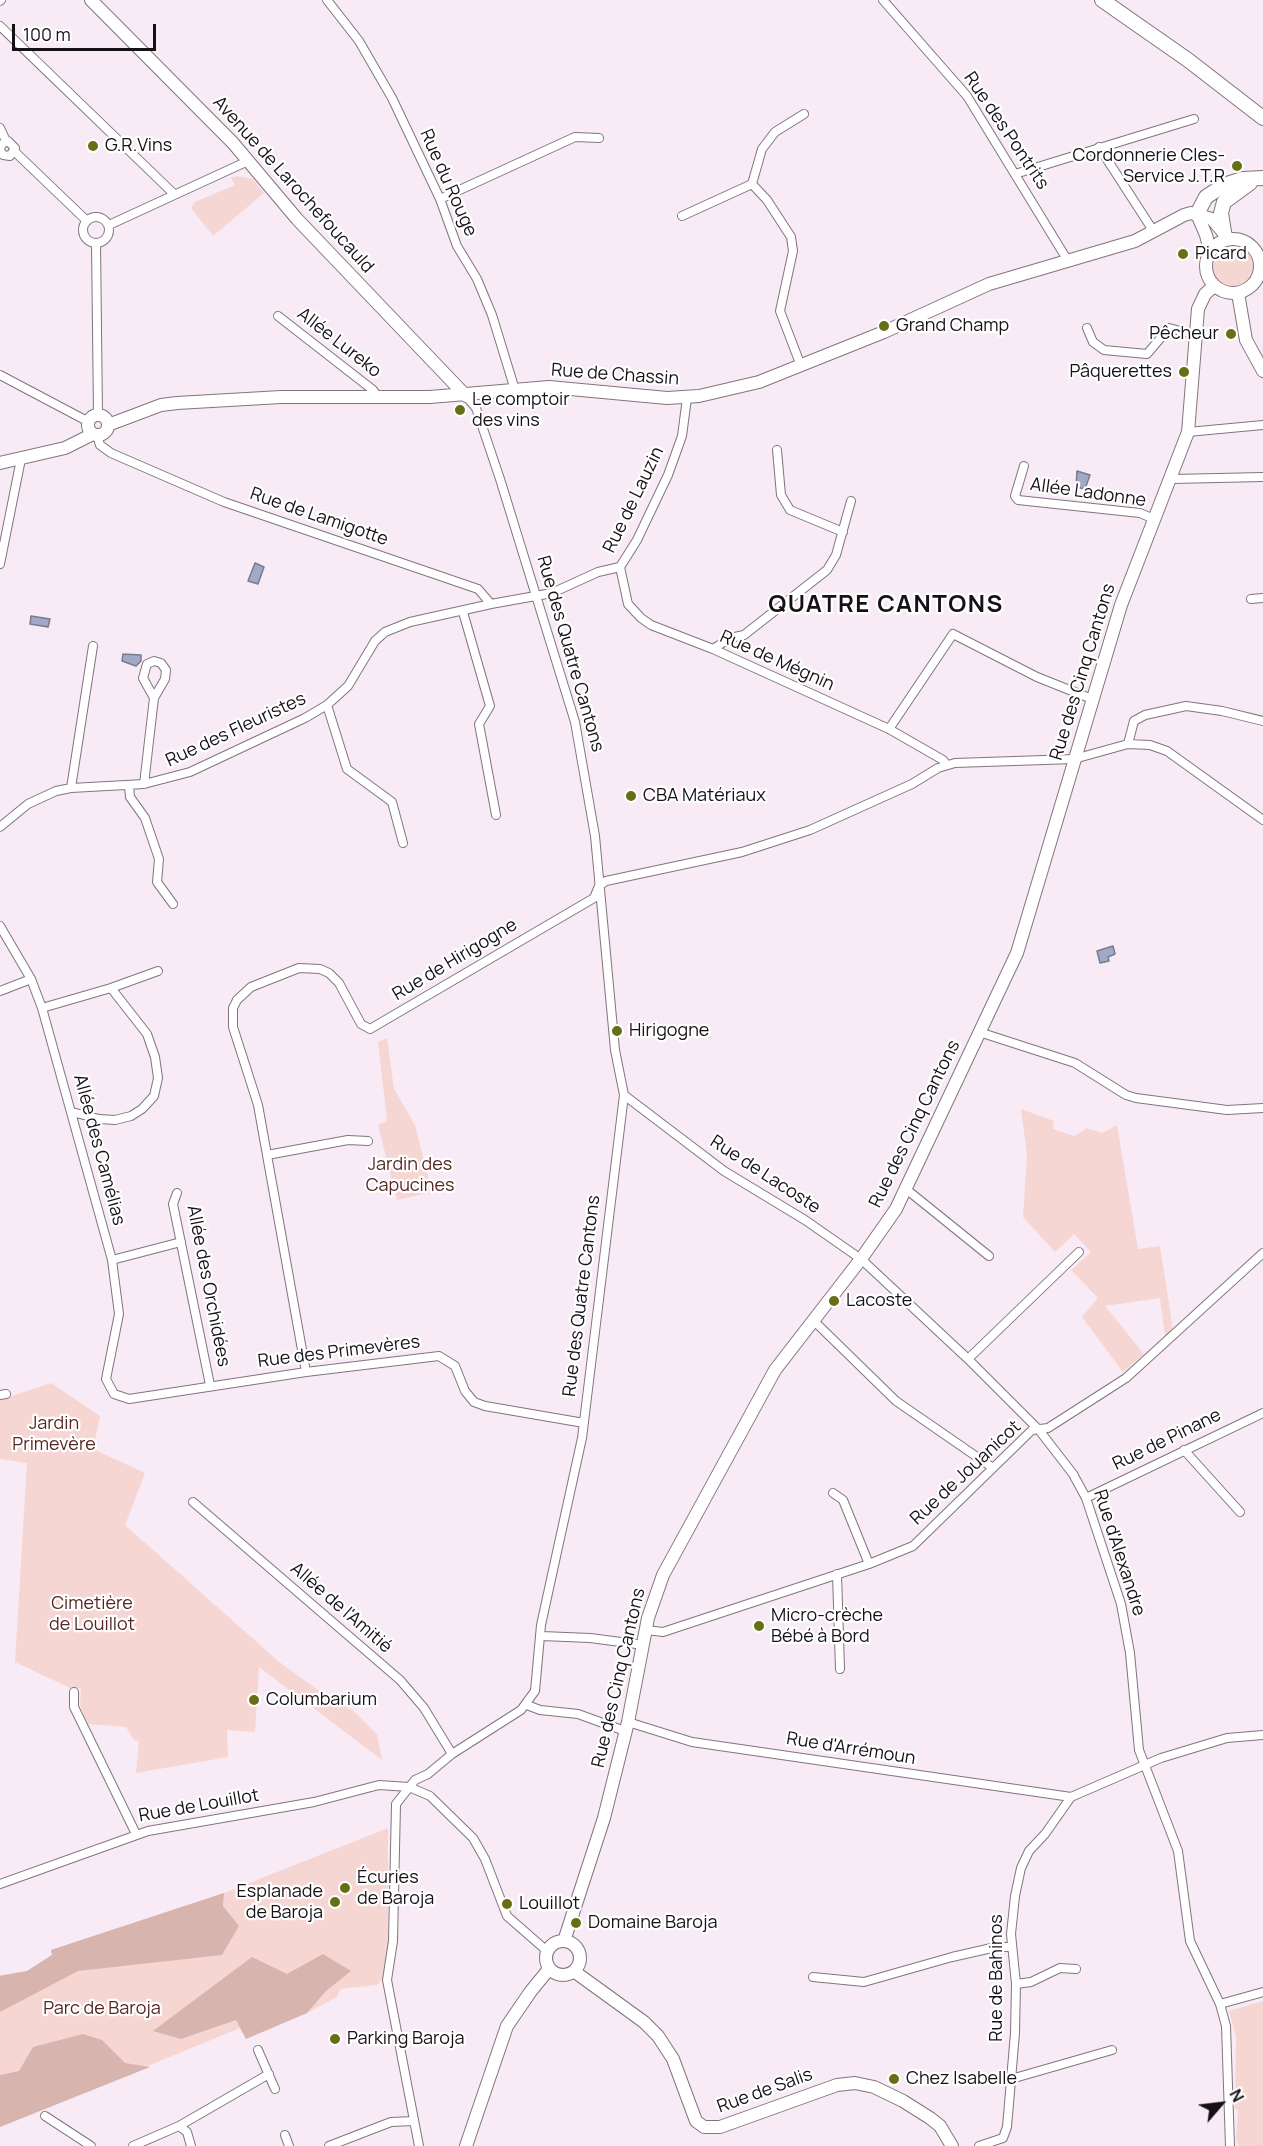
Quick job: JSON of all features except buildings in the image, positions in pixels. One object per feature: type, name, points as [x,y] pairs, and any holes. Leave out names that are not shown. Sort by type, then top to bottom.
[{"type":"main road","points":[[1102,0],[1188,60],[1262,119]]},
{"type":"main road","points":[[1197,214],[1206,197],[1224,185],[1243,179],[1263,178]]},
{"type":"main road","points":[[1227,236],[1221,213],[1224,202],[1245,185],[1263,178]]},
{"type":"street","name":"Avenue de Larochefoucauld","points":[[92,0],[233,142],[297,219],[466,396]]},
{"type":"street","name":"Rue du Rouge","points":[[327,0],[354,33],[387,89],[440,199],[457,246],[477,279],[492,315],[515,390]]},
{"type":"street","name":"Rue des Pontrits","points":[[883,0],[967,96],[1068,261]]},
{"type":"street","points":[[0,26],[173,193]]},
{"type":"street","points":[[682,216],[752,184],[762,149],[775,132],[804,114]]},
{"type":"street","points":[[1015,174],[1194,119]]},
{"type":"street","points":[[0,128],[6,141],[14,144],[15,152],[87,221]]},
{"type":"street","points":[[440,199],[575,137],[599,138]]},
{"type":"street","points":[[6,141],[1,153],[10,156],[15,152]]},
{"type":"street","points":[[1099,147],[1154,232]]},
{"type":"street","points":[[109,225],[173,193],[248,161]]},
{"type":"street","points":[[752,184],[767,200],[791,237],[793,251],[780,311],[801,366]]},
{"type":"street","points":[[1197,214],[1212,219],[1227,236],[1257,246],[1256,251],[1261,265],[1256,281],[1238,293],[1221,291],[1214,286],[1209,280],[1205,265],[1210,251],[1227,236]]},
{"type":"street","points":[[1197,214],[1210,251]]},
{"type":"street","name":"Rue de Chassin","points":[[94,427],[105,432],[108,424],[161,405],[281,397],[466,396],[515,390],[579,388],[637,396],[687,398],[759,382],[930,313],[989,284],[1120,246],[1154,232],[1184,215],[1197,214]]},
{"type":"street","points":[[87,221],[100,218],[109,225]]},
{"type":"street","points":[[87,221],[84,235],[89,241],[96,243],[106,239],[109,225]]},
{"type":"street","points":[[0,463],[65,448],[94,427],[96,243]]},
{"type":"street","name":"Rue des Cinq Cantons","points":[[564,1941],[604,1818],[627,1726],[646,1630],[663,1575],[775,1370],[861,1259],[906,1190],[1017,953],[1121,606],[1172,479],[1188,432],[1201,302],[1214,286]]},
{"type":"street","points":[[1238,293],[1246,340],[1263,370]]},
{"type":"street","name":"Allée Lureko","points":[[278,316],[373,390],[378,397]]},
{"type":"street","points":[[1087,328],[1100,348],[1139,353],[1151,352],[1161,334],[1169,328],[1196,335]]},
{"type":"street","name":"Rue de Lamigotte","points":[[0,375],[94,427],[105,450],[224,502],[478,589],[491,604]]},
{"type":"street","name":"Rue des Quatre Cantons","points":[[466,396],[476,408],[538,594],[582,752],[595,836],[615,1050],[624,1095],[584,1423],[541,1625],[538,1679],[535,1691],[526,1705]]},
{"type":"street","name":"Rue de Lauzin","points":[[538,594],[552,593],[598,572],[620,567],[642,530],[675,458],[682,436],[687,398]]},
{"type":"street","points":[[1188,432],[1263,425]]},
{"type":"street","points":[[777,450],[781,495],[790,510],[843,532]]},
{"type":"street","points":[[0,564],[21,459]]},
{"type":"street","name":"Allée Ladonne","points":[[1024,466],[1015,496],[1018,500],[1140,513],[1154,519]]},
{"type":"street","points":[[1172,479],[1263,477]]},
{"type":"street","points":[[712,649],[730,638],[744,635],[827,570],[836,555],[851,501]]},
{"type":"street","name":"Rue de Mégnin","points":[[620,567],[628,604],[651,625],[712,649],[889,729],[943,760],[947,765]]},
{"type":"street","points":[[491,604],[538,594]]},
{"type":"street","points":[[1251,600],[1263,598]]},
{"type":"street","name":"Rue des Fleuristes","points":[[0,827],[34,801],[71,788],[144,784],[190,772],[305,718],[327,705],[348,686],[375,641],[385,632],[410,622],[491,604]]},
{"type":"street","points":[[463,612],[490,706],[479,724],[496,814]]},
{"type":"street","points":[[889,729],[953,634],[1037,677],[1092,699]]},
{"type":"street","points":[[71,788],[93,646]]},
{"type":"street","points":[[144,784],[154,698]]},
{"type":"street","points":[[327,705],[347,769],[392,802],[403,843]]},
{"type":"street","points":[[1263,721],[1222,711],[1186,706],[1145,715],[1134,721],[1128,744],[1150,746],[1167,751],[1263,820]]},
{"type":"street","name":"Rue de Hirigogne","points":[[306,1372],[258,1105],[232,1027],[233,1008],[250,987],[299,968],[320,969],[329,973],[339,983],[361,1024],[370,1029],[594,898],[599,886],[612,880],[742,852],[810,830],[902,789],[947,765],[1074,759],[1128,744]]},
{"type":"street","points":[[129,786],[130,797],[145,818],[159,859],[157,882],[173,904]]},
{"type":"street","name":"Allée des Camélias","points":[[0,926],[31,979],[42,1008],[112,1260],[118,1314],[115,1344],[107,1375],[107,1383],[112,1391]]},
{"type":"street","points":[[42,1008],[111,988],[158,971]]},
{"type":"street","points":[[0,991],[31,979]]},
{"type":"street","points":[[72,1112],[99,1119],[115,1120],[136,1113],[154,1096],[158,1078],[155,1056],[147,1034],[111,988]]},
{"type":"street","points":[[979,1032],[1075,1063],[1126,1095],[1136,1098],[1197,1104],[1227,1110],[1263,1108]]},
{"type":"street","name":"Rue de Lacoste","points":[[624,1095],[724,1171],[813,1226],[861,1259]]},
{"type":"street","points":[[267,1155],[348,1140],[368,1140]]},
{"type":"street","points":[[906,1190],[989,1256]]},
{"type":"street","name":"Allée des Orchidées","points":[[177,1193],[173,1204],[210,1385]]},
{"type":"street","points":[[112,1260],[181,1242]]},
{"type":"street","points":[[968,1359],[1078,1251]]},
{"type":"street","name":"Rue de Jouanicot","points":[[646,1630],[663,1632],[869,1564],[913,1546],[1032,1430],[1048,1428],[1126,1378],[1263,1253]]},
{"type":"street","name":"Rue d'Alexandre","points":[[861,1259],[968,1359],[1039,1430],[1073,1474],[1086,1498],[1121,1604],[1130,1653],[1139,1750],[1178,1851],[1191,1941],[1220,2004],[1228,2038],[1230,2146]]},
{"type":"street","points":[[813,1320],[896,1401],[993,1468]]},
{"type":"street","name":"Rue des Primevères","points":[[112,1391],[118,1397],[129,1399],[210,1385],[440,1356],[455,1366],[465,1391],[474,1402],[485,1406],[584,1423]]},
{"type":"street","name":"Rue de Pinane","points":[[1086,1498],[1263,1413]]},
{"type":"street","points":[[1184,1450],[1240,1512]]},
{"type":"street","points":[[833,1493],[843,1500],[869,1564]]},
{"type":"street","name":"Allée de l'Amitié","points":[[193,1502],[400,1680],[424,1708],[452,1754]]},
{"type":"street","points":[[837,1574],[840,1669]]},
{"type":"street","points":[[542,1636],[590,1638],[644,1645]]},
{"type":"street","points":[[74,1692],[74,1707],[136,1834]]},
{"type":"street","points":[[419,2146],[387,1980],[393,1941],[396,1804],[415,1780],[428,1774],[452,1754],[526,1705]]},
{"type":"street","name":"Rue d'Arrémoun","points":[[526,1705],[540,1710],[578,1714],[692,1742],[1071,1797]]},
{"type":"street","points":[[1071,1797],[1144,1765],[1227,1738],[1263,1735]]},
{"type":"street","name":"Rue de Louillot","points":[[0,1884],[136,1834],[314,1802],[379,1785],[409,1787]]},
{"type":"street","points":[[409,1787],[430,1796],[473,1838],[485,1859],[507,1916],[547,1951]]},
{"type":"street","name":"Rue de Bahinos","points":[[979,2146],[1003,2138],[1007,2118],[1016,1984],[1012,1947],[1015,1896],[1021,1868],[1029,1851],[1045,1834],[1071,1797]]},
{"type":"street","points":[[564,1941],[579,1950],[580,1962],[575,1972],[559,1975],[549,1969],[546,1960],[547,1951],[554,1943],[564,1941]]},
{"type":"street","points":[[813,1977],[864,1982],[974,1952],[996,1947],[1012,1947]]},
{"type":"street","points":[[1016,1984],[1031,1982],[1060,1968],[1076,1969]]},
{"type":"street","points":[[466,2146],[507,2026],[549,1969]]},
{"type":"street","name":"Rue de Salis","points":[[575,1972],[644,2022],[658,2036],[673,2060],[696,2121],[704,2127],[720,2127],[837,2085],[855,2083],[884,2092],[930,2118],[940,2126],[952,2146]]},
{"type":"street","points":[[1220,2004],[1263,1992]]},
{"type":"street","points":[[258,2050],[275,2089]]},
{"type":"street","points":[[1011,2079],[1112,2050]]},
{"type":"street","points":[[133,2146],[179,2126],[268,2074]]},
{"type":"street","points":[[45,2116],[91,2146]]},
{"type":"street","points":[[329,2146],[391,2122],[414,2121]]},
{"type":"street","points":[[179,2126],[187,2132],[191,2146]]},
{"type":"street","points":[[285,2135],[289,2146]]},
{"type":"green space","points":[[237,176],[253,179],[264,193],[213,236],[191,208],[195,202],[235,185],[231,178]]},
{"type":"green space","points":[[1232,245],[1247,251],[1253,266],[1247,281],[1232,287],[1217,281],[1211,266],[1217,251]]},
{"type":"green space","name":"Jardin des Capucines","points":[[387,1038],[394,1089],[415,1125],[432,1192],[397,1200],[378,1125],[387,1121],[378,1042]]},
{"type":"green space","points":[[1021,1109],[1054,1121],[1053,1129],[1074,1136],[1087,1128],[1102,1133],[1117,1125],[1138,1249],[1160,1246],[1173,1330],[1165,1336],[1160,1298],[1105,1306],[1144,1354],[1123,1372],[1082,1317],[1098,1298],[1071,1270],[1091,1252],[1074,1234],[1055,1252],[1023,1217],[1027,1155]]},
{"type":"green space","name":"Cimetière de Louillot","points":[[51,1383],[100,1416],[93,1449],[145,1473],[125,1525],[278,1661],[319,1691],[352,1710],[377,1734],[382,1760],[259,1667],[255,1732],[227,1730],[228,1757],[136,1773],[139,1741],[134,1740],[126,1727],[88,1724],[80,1705],[81,1688],[70,1688],[15,1662],[27,1463],[0,1459],[0,1400]]},
{"type":"green space","name":"Parc de Baroja","points":[[388,1828],[388,1961],[384,1977],[377,1985],[340,1989],[337,1997],[307,2013],[246,2039],[240,2028],[0,2127],[0,1975],[27,1971],[52,1955],[51,1950],[224,1893]]},
{"type":"green space","points":[[1263,2001],[1263,2146],[1239,2146],[1236,2141],[1238,2110],[1235,2109],[1236,2037],[1229,2011]]},
{"type":"shaded area","points":[[224,1893],[223,1906],[239,1926],[222,1955],[78,1971],[0,2012],[0,1976],[27,1971],[52,1955],[51,1950]]},
{"type":"shaded area","points":[[323,1954],[351,1971],[326,1991],[307,2013],[246,2039],[236,2020],[181,2039],[153,2031],[252,1957],[287,1974]]},
{"type":"shaded area","points":[[83,2034],[102,2040],[125,2063],[150,2067],[0,2127],[0,2075],[19,2071],[33,2047]]},
{"type":"water","points":[[1077,471],[1090,475],[1085,489],[1076,487]]},
{"type":"water","points":[[255,563],[264,567],[258,584],[248,581]]},
{"type":"water","points":[[31,616],[50,619],[48,627],[30,624]]},
{"type":"water","points":[[123,654],[141,655],[141,661],[136,666],[122,661]]},
{"type":"water","points":[[1113,946],[1115,954],[1108,957],[1109,961],[1100,963],[1097,951]]},
{"type":"place","name":"G.R.Vins","points":[[93,146]]},
{"type":"place","name":"Cordonnerie Cles- Service J.T.R","points":[[1237,166]]},
{"type":"place","name":"Picard","points":[[1183,254]]},
{"type":"place","name":"Grand Champ","points":[[884,326]]},
{"type":"place","name":"Pêcheur","points":[[1231,334]]},
{"type":"place","name":"Pâquerettes","points":[[1184,372]]},
{"type":"place","name":"Le comptoir des vins","points":[[460,410]]},
{"type":"place","name":"CBA Matériaux","points":[[631,796]]},
{"type":"place","name":"Hirigogne","points":[[617,1031]]},
{"type":"place","name":"Lacoste","points":[[834,1301]]},
{"type":"place","name":"Micro-crèche Bébé à Bord","points":[[759,1626]]},
{"type":"place","name":"Columbarium","points":[[254,1700]]},
{"type":"place","name":"Écuries de Baroja","points":[[345,1888]]},
{"type":"place","name":"Esplanade de Baroja","points":[[335,1902]]},
{"type":"place","name":"Louillot","points":[[507,1904]]},
{"type":"place","name":"Domaine Baroja","points":[[576,1923]]},
{"type":"place","name":"Parking Baroja","points":[[335,2039]]},
{"type":"place","name":"Chez Isabelle","points":[[894,2079]]},
{"type":"district","name":"QUATRE CANTONS","points":[[886,605]]},
{"type":"park label","name":"Jardin Primevère","points":[[54,1434]]}]
